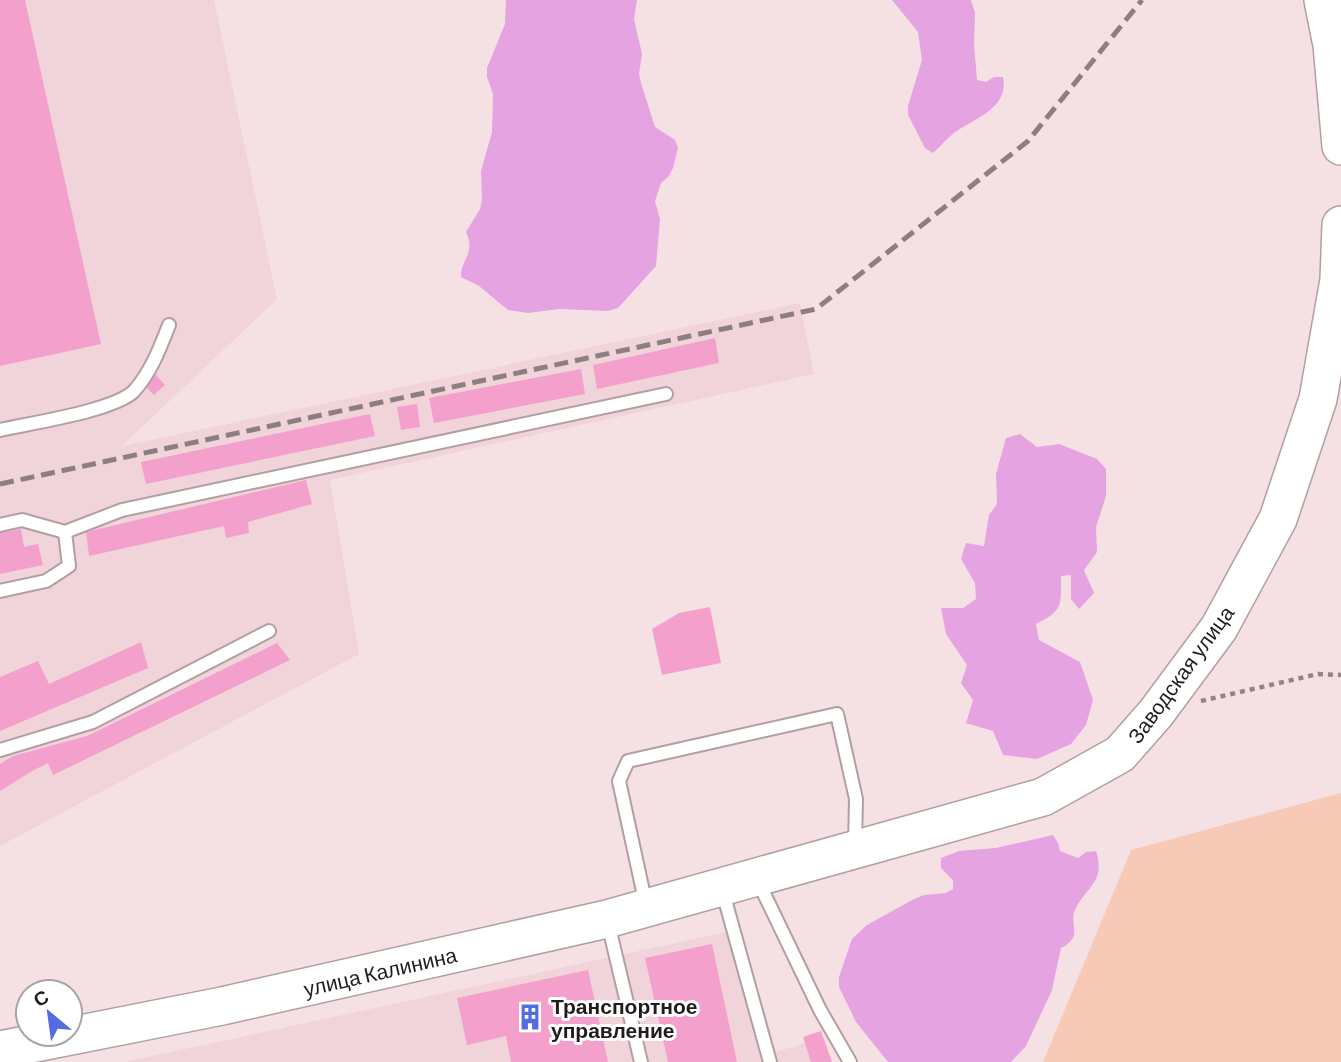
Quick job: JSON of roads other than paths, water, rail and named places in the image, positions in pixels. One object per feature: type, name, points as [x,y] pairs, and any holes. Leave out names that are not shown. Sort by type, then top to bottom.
[{"type":"street","points":[[1323,0],[1332,45],[1341,146]]},
{"type":"street","name":"Заводская улица","points":[[757,878],[1043,796],[1120,754],[1156,713],[1219,628],[1278,519],[1318,399],[1339,280],[1341,225]]},
{"type":"street","name":"улица Калинина","points":[[0,1052],[222,1006],[607,919],[757,878]]},
{"type":"lane","points":[[0,430],[103,406],[132,393],[155,361],[169,324]]},
{"type":"lane","points":[[0,525],[22,520],[65,532],[122,510],[666,394]]},
{"type":"lane","points":[[0,591],[46,581],[69,566],[65,532]]},
{"type":"lane","points":[[0,750],[93,722],[269,631]]},
{"type":"lane","points":[[647,909],[619,781],[628,761],[837,714],[856,799],[855,850]]},
{"type":"lane","points":[[757,878],[820,1010],[850,1062]]},
{"type":"lane","points":[[722,888],[770,1062]]},
{"type":"lane","points":[[607,919],[641,1062]]},
{"type":"lane","points":[[0,1052],[2,1062]]},
{"type":"railway","points":[[0,484],[816,309],[1028,141],[1142,0]]},
{"type":"place","name":"Транспортное управление","points":[[530,1017]]}]
